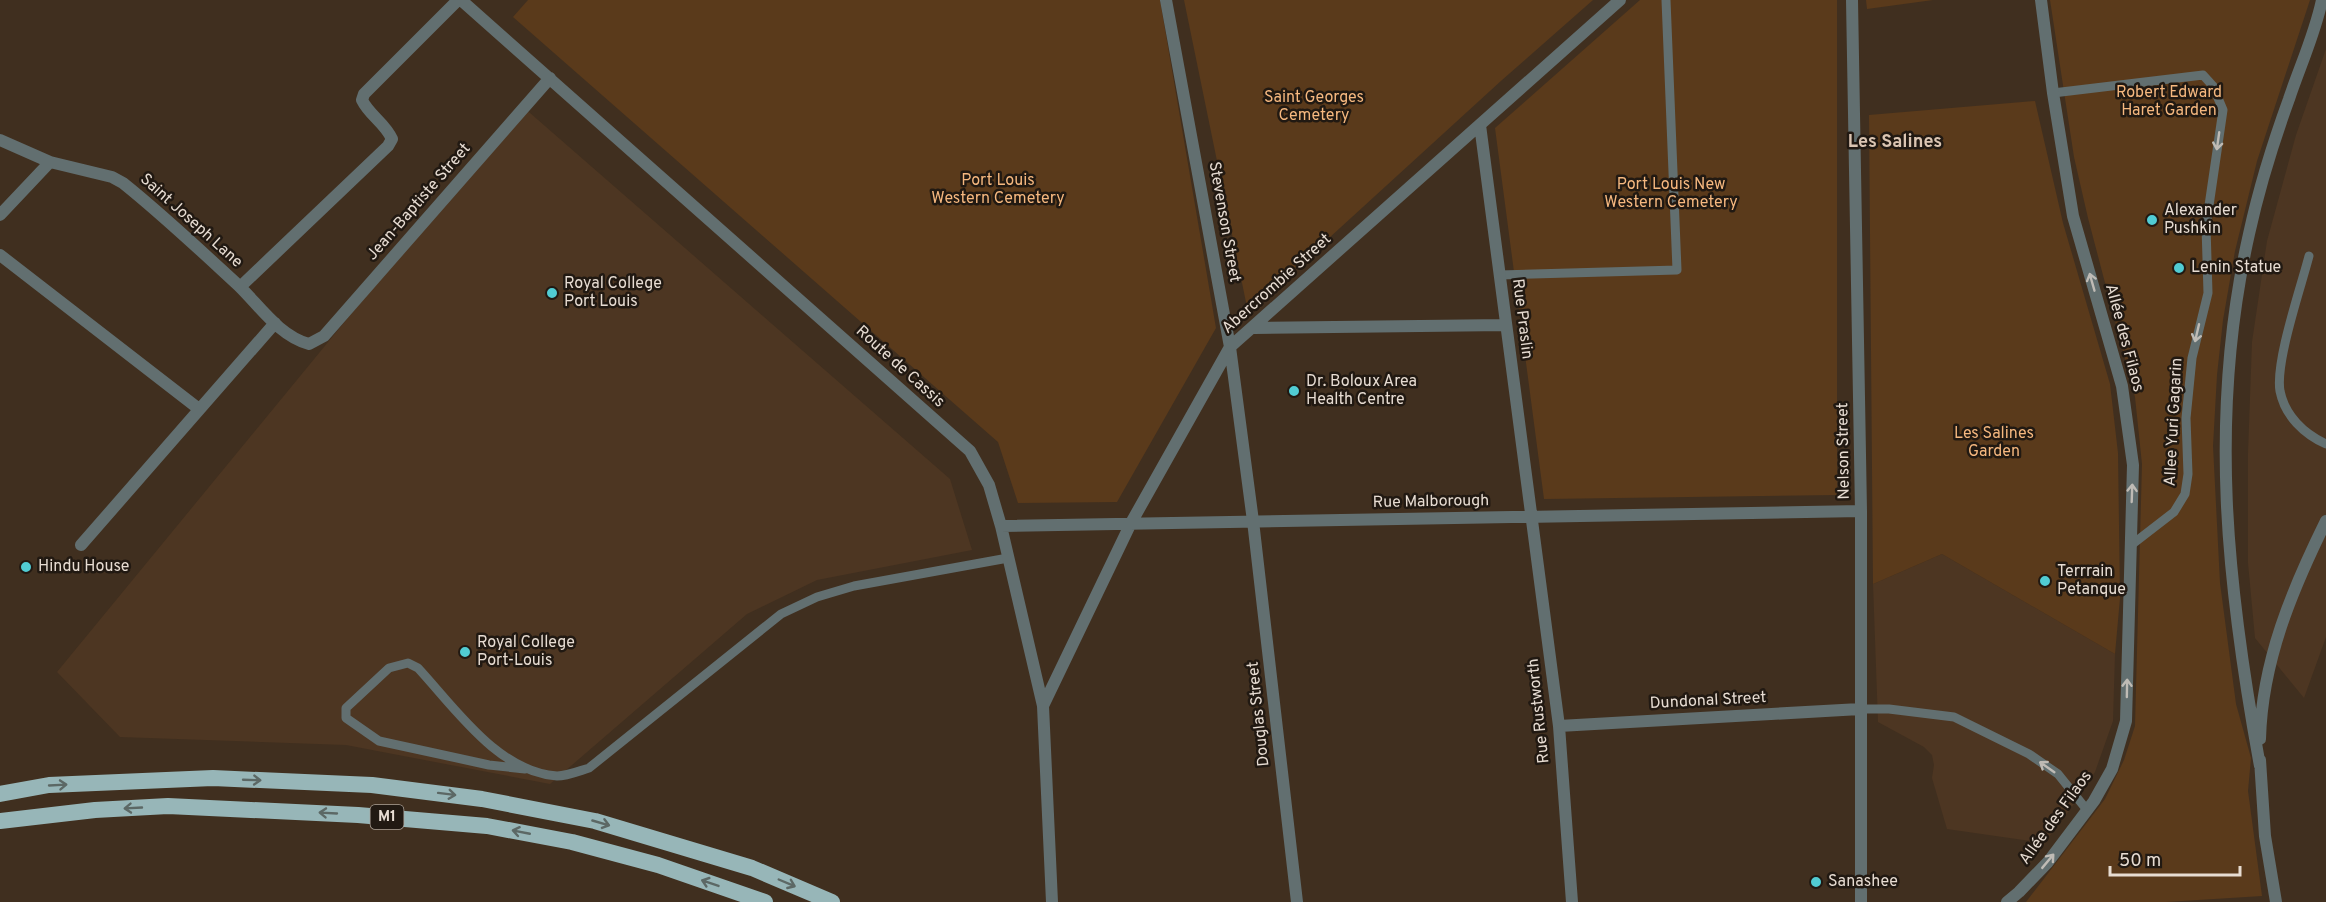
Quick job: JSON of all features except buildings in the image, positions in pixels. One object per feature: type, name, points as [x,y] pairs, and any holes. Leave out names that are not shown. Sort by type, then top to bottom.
[{"type":"highway","name":"M1","points":[[0,794],[49,785],[213,778],[372,785],[449,795],[595,821],[752,868],[832,902]]},
{"type":"highway","name":"M1","points":[[0,821],[95,810],[168,806],[358,815],[487,826],[572,842],[658,865],[765,902]]},
{"type":"street","name":"Route de Cassis","points":[[459,0],[550,78],[970,452],[989,485],[1001,526],[1043,706],[1053,902]]},
{"type":"street","points":[[240,287],[388,146],[392,139],[388,131],[365,107],[362,99],[364,94],[459,0]]},
{"type":"street","name":"Stevenson Street","points":[[1166,0],[1230,347],[1254,521]]},
{"type":"street","name":"Abercrombie Street","points":[[1043,706],[1131,524],[1230,347],[1620,0]]},
{"type":"street","name":"Nelson Street","points":[[1852,0],[1861,511],[1861,902]]},
{"type":"street","name":"Allée des Filaos","points":[[2007,902],[2048,862],[2087,810],[2112,769],[2126,721],[2133,465],[2122,386],[2073,216],[2041,0]]},
{"type":"street","points":[[2260,766],[2242,667],[2229,552],[2225,458],[2227,384],[2235,314],[2267,160],[2322,0]]},
{"type":"street","name":"Jean-Baptiste Street","points":[[309,344],[324,336],[550,78]]},
{"type":"street","name":"Rue Praslin","points":[[1480,125],[1531,517]]},
{"type":"street","name":"Saint Joseph Lane","points":[[0,140],[50,162],[112,177],[123,183],[240,287],[275,323],[301,342],[309,344]]},
{"type":"street","points":[[0,215],[50,162]]},
{"type":"street","points":[[0,255],[199,409]]},
{"type":"street","points":[[81,544],[275,323]]},
{"type":"street","points":[[1254,328],[1506,325]]},
{"type":"street","name":"Rue Malborough","points":[[1001,526],[1861,511]]},
{"type":"street","name":"Rue Rustworth","points":[[1531,517],[1559,726],[1572,902]]},
{"type":"street","name":"Douglas Street","points":[[1254,521],[1297,902]]},
{"type":"street","points":[[2276,902],[2265,836],[2260,766],[2261,712],[2283,616],[2300,573],[2326,521]]},
{"type":"street","name":"Dundonal Street","points":[[1559,726],[1860,709]]},
{"type":"lane","points":[[1499,275],[1677,270],[1666,0]]},
{"type":"lane","name":"Allee Yuri Gagarin","points":[[2053,93],[2203,75],[2213,86],[2223,110],[2206,226],[2208,292],[2192,357],[2186,418],[2188,474],[2185,494],[2174,512],[2130,546]]},
{"type":"lane","points":[[2309,256],[2284,352],[2280,391],[2300,429],[2326,444]]},
{"type":"lane","points":[[525,769],[487,743],[418,668],[408,663],[389,668],[346,708],[346,718],[379,741],[489,765],[559,776],[589,768],[781,614],[817,597],[854,586],[1008,558]]},
{"type":"lane","points":[[1860,709],[1889,709],[1954,717],[2029,754],[2058,774],[2087,810]]},
{"type":"shaded area","points":[[2326,49],[2326,637],[2304,698],[2255,638],[2248,563],[2248,453],[2252,342],[2267,241],[2296,135]]},
{"type":"shaded area","name":"Royal College Port Louis","points":[[522,106],[950,479],[972,550],[817,580],[747,614],[550,784],[346,745],[120,737],[57,672]]},
{"type":"shaded area","points":[[1942,554],[2115,654],[2113,721],[2095,772],[2044,843],[1947,829],[1932,778],[1934,765],[1932,755],[1924,747],[1878,722],[1873,584]]},
{"type":"green space","name":"Port Louis Western Cemetery","points":[[528,0],[1160,0],[1216,328],[1117,502],[1018,503],[998,442],[513,17]]},
{"type":"green space","name":"Saint Georges Cemetery","points":[[1184,0],[1593,0],[1248,312]]},
{"type":"green space","name":"Port Louis New Western Cemetery","points":[[1640,0],[1837,0],[1837,495],[1544,499],[1495,128]]},
{"type":"green space","points":[[1866,0],[1933,0],[1867,9]]},
{"type":"green space","name":"Robert Edward Haret Garden","points":[[2050,0],[2310,0],[2257,161],[2235,251],[2223,320],[2213,446],[2220,583],[2236,704],[2251,758],[2248,791],[2262,896],[2166,902],[2026,902],[2105,799],[2124,760],[2135,726],[2142,464],[2135,397],[2074,157]]},
{"type":"green space","name":"Les Salines Garden","points":[[2035,101],[2063,223],[2110,384],[2118,453],[2120,598],[2115,654],[1942,554],[1873,584],[1869,115]]},
{"type":"place","name":"Alexander Pushkin","points":[[2152,220]]},
{"type":"place","name":"Lenin Statue","points":[[2179,268]]},
{"type":"place","name":"Royal College Port Louis","points":[[552,293]]},
{"type":"place","name":"Dr. Boloux Area Health Centre","points":[[1294,391]]},
{"type":"place","name":"Hindu House","points":[[26,567]]},
{"type":"place","name":"Terrrain Petanque","points":[[2045,581]]},
{"type":"place","name":"Royal College Port-Louis","points":[[465,652]]},
{"type":"place","name":"Sanashee","points":[[1816,882]]},
{"type":"district","name":"Les Salines","points":[[1895,142]]}]
